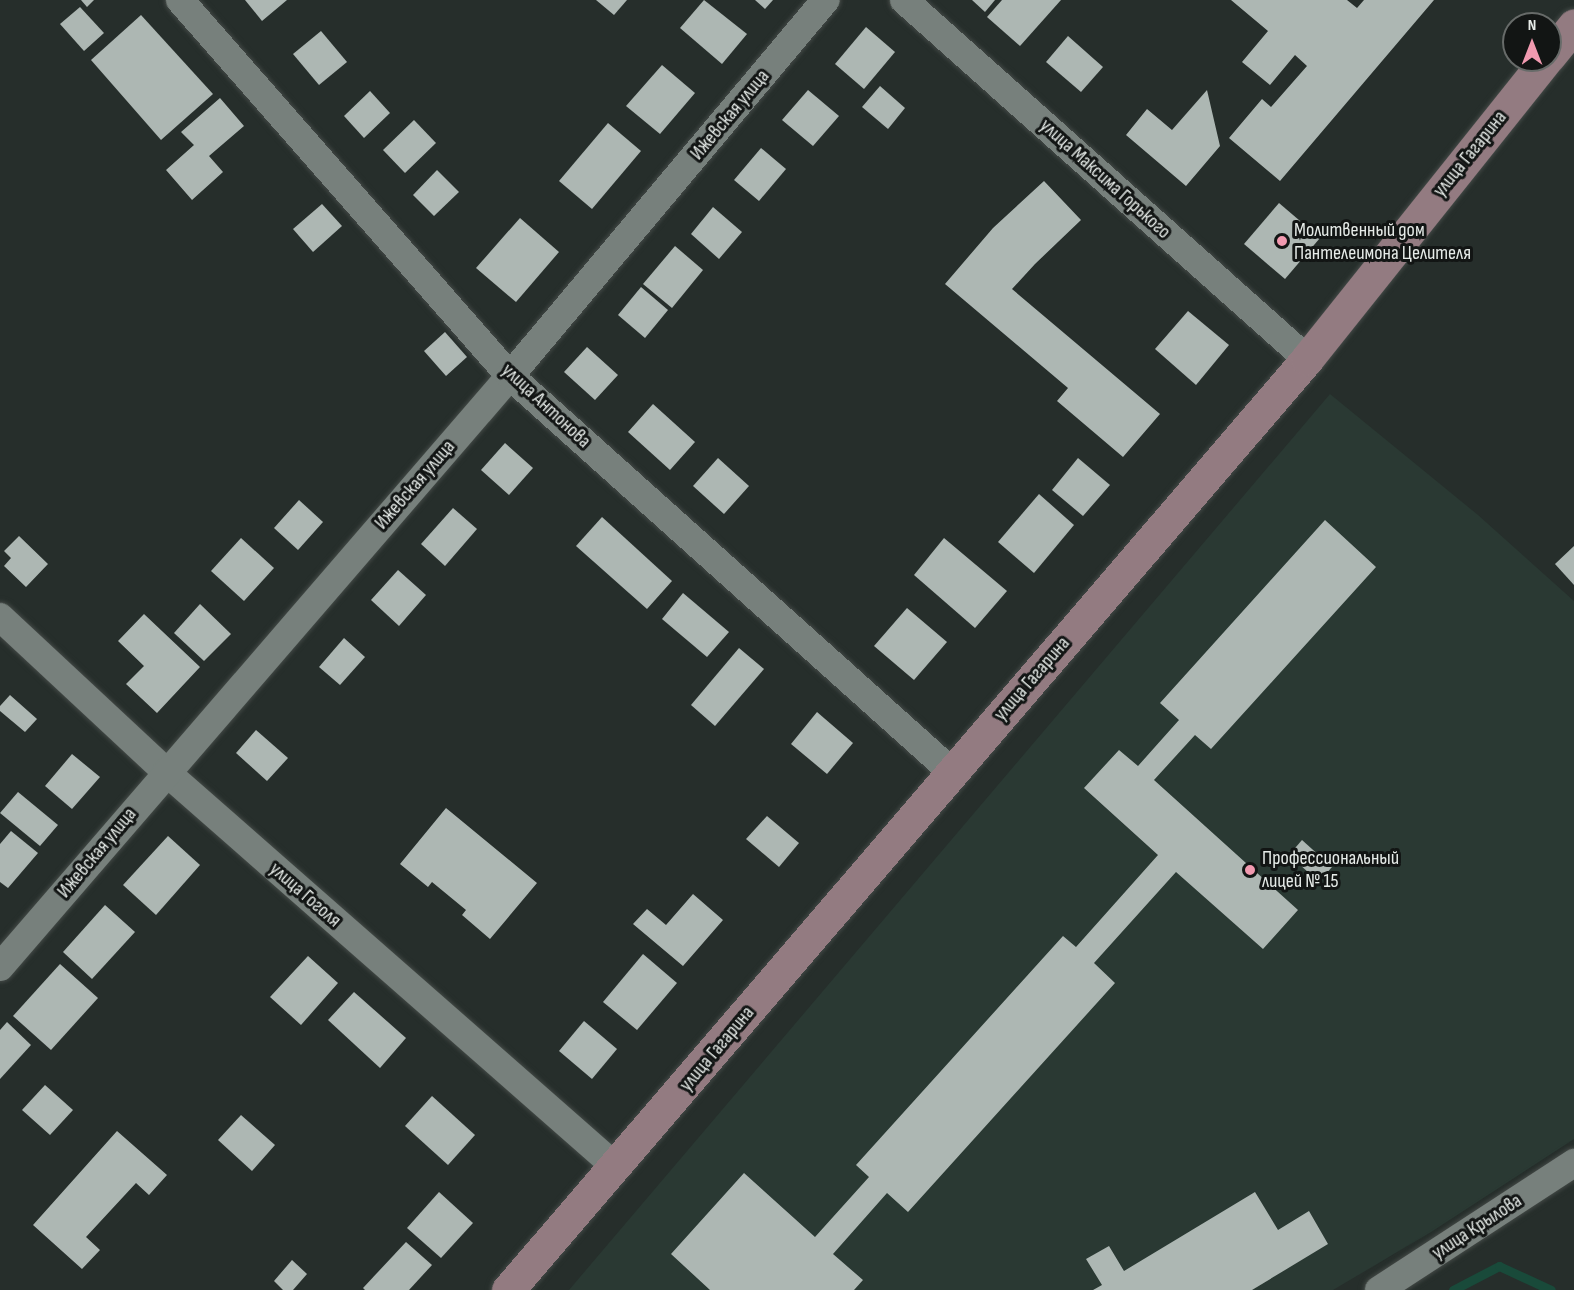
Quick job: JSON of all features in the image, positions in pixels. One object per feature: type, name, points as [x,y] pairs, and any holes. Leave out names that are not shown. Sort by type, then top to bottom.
[{"type":"main road","points":[[1562,40],[1574,25]]},
{"type":"main road","name":"улица Гагарина","points":[[508,1290],[616,1167],[1307,359],[1536,72]]},
{"type":"street","name":"улица Антонова","points":[[180,0],[510,376],[952,772]]},
{"type":"street","name":"Ижевская улица","points":[[0,968],[165,772],[510,376],[826,0]]},
{"type":"street","name":"улица Максима Горького","points":[[904,0],[1307,359]]},
{"type":"street","name":"улица Гоголя","points":[[0,617],[165,772],[616,1167]]},
{"type":"street","name":"улица Крылова","points":[[1379,1290],[1574,1163]]},
{"type":"shaded area","name":"Профессиональный лицей № 15","points":[[1330,394],[1478,515],[1574,601],[1574,1139],[1431,1232],[1333,1290],[569,1290]]},
{"type":"building","points":[[81,0],[94,0],[87,7]]},
{"type":"building","points":[[245,0],[287,0],[262,21]]},
{"type":"building","points":[[596,0],[627,0],[614,15]]},
{"type":"building","points":[[704,0],[747,34],[722,64],[680,28]]},
{"type":"building","points":[[755,0],[773,0],[765,9]]},
{"type":"building","points":[[972,0],[995,0],[985,12]]},
{"type":"building","points":[[1002,0],[1061,0],[1020,46],[987,17]]},
{"type":"building","points":[[1231,0],[1347,0],[1357,8],[1364,0],[1434,0],[1280,181],[1229,138],[1262,99],[1271,107],[1307,66],[1295,55],[1270,85],[1242,62],[1268,31]]},
{"type":"building","points":[[80,7],[104,33],[84,51],[60,24]]},
{"type":"building","points":[[141,15],[213,94],[161,140],[91,60]]},
{"type":"building","points":[[866,27],[895,52],[864,89],[835,64]]},
{"type":"building","points":[[321,31],[347,62],[319,85],[293,54]]},
{"type":"building","points":[[1068,36],[1103,67],[1081,92],[1046,62]]},
{"type":"building","points":[[662,65],[695,93],[660,134],[626,106]]},
{"type":"building","points":[[880,86],[905,108],[888,129],[862,107]]},
{"type":"building","points":[[808,90],[839,116],[813,146],[782,120]]},
{"type":"building","points":[[1207,90],[1220,146],[1186,186],[1126,135],[1147,109],[1172,130]]},
{"type":"building","points":[[370,91],[390,113],[364,138],[344,116]]},
{"type":"building","points":[[220,98],[244,126],[209,156],[223,172],[192,200],[166,170],[194,145],[181,132]]},
{"type":"building","points":[[414,120],[436,143],[405,173],[383,150]]},
{"type":"building","points":[[608,123],[641,151],[592,209],[559,181]]},
{"type":"building","points":[[761,148],[786,169],[759,201],[734,180]]},
{"type":"building","points":[[437,170],[459,192],[434,216],[413,195]]},
{"type":"building","points":[[1044,181],[1081,220],[1012,289],[1160,414],[1123,457],[1057,401],[1068,388],[945,284],[993,228]]},
{"type":"building","name":"Молитвенный дом Пантелеимона Целителя","points":[[1279,203],[1320,238],[1285,279],[1244,244]]},
{"type":"building","points":[[322,204],[342,226],[313,252],[293,229]]},
{"type":"building","points":[[713,207],[742,232],[719,259],[691,234]]},
{"type":"building","points":[[520,218],[559,252],[516,302],[476,268]]},
{"type":"building","points":[[675,246],[703,270],[672,308],[643,284]]},
{"type":"building","points":[[641,287],[668,310],[645,338],[618,315]]},
{"type":"building","points":[[1188,311],[1229,345],[1196,385],[1155,349]]},
{"type":"building","points":[[445,332],[467,357],[446,376],[424,351]]},
{"type":"building","points":[[587,347],[618,375],[595,400],[564,372]]},
{"type":"building","points":[[653,404],[695,442],[670,470],[628,432]]},
{"type":"building","points":[[505,443],[533,468],[509,495],[481,470]]},
{"type":"building","points":[[718,458],[749,486],[724,514],[693,486]]},
{"type":"building","points":[[1078,458],[1110,485],[1083,516],[1052,490]]},
{"type":"building","points":[[1039,494],[1074,525],[1034,573],[998,542]]},
{"type":"building","points":[[299,500],[323,522],[298,550],[274,528]]},
{"type":"building","points":[[453,508],[477,529],[445,566],[421,544]]},
{"type":"building","points":[[602,517],[672,581],[647,609],[576,546]]},
{"type":"building","points":[[1325,520],[1376,567],[1211,749],[1195,735],[1154,780],[1298,910],[1263,949],[1176,872],[1094,963],[1115,983],[908,1212],[887,1193],[833,1254],[863,1280],[854,1290],[710,1290],[671,1254],[744,1173],[815,1237],[869,1177],[856,1165],[1063,936],[1076,947],[1158,855],[1084,788],[1119,750],[1138,766],[1179,720],[1160,703]]},
{"type":"building","points":[[19,536],[48,564],[26,587],[4,566],[11,558],[4,551]]},
{"type":"building","points":[[241,538],[274,568],[244,601],[211,571]]},
{"type":"building","points":[[944,538],[1007,591],[975,628],[914,575]]},
{"type":"building","points":[[1574,546],[1574,585],[1555,564]]},
{"type":"building","points":[[398,570],[426,595],[399,626],[371,600]]},
{"type":"building","points":[[683,593],[729,632],[707,657],[662,619]]},
{"type":"building","points":[[200,604],[231,634],[204,661],[174,633]]},
{"type":"building","points":[[907,608],[947,642],[914,680],[874,646]]},
{"type":"building","points":[[144,614],[200,667],[157,713],[126,684],[144,666],[118,641]]},
{"type":"building","points":[[344,638],[365,657],[340,685],[319,667]]},
{"type":"building","points":[[739,648],[764,669],[715,726],[691,705]]},
{"type":"building","points":[[10,695],[37,719],[25,732],[0,711],[0,706]]},
{"type":"building","points":[[817,712],[853,743],[827,774],[791,744]]},
{"type":"building","points":[[256,730],[288,758],[267,781],[236,753]]},
{"type":"building","points":[[72,754],[100,777],[72,809],[45,786]]},
{"type":"building","points":[[18,792],[58,825],[40,846],[0,813]]},
{"type":"building","points":[[446,808],[537,883],[490,939],[462,915],[466,910],[432,882],[428,887],[400,864]]},
{"type":"building","points":[[767,816],[799,843],[779,867],[746,839]]},
{"type":"building","points":[[11,831],[38,853],[8,888],[0,882],[0,844]]},
{"type":"building","points":[[168,836],[200,865],[156,915],[123,885]]},
{"type":"building","points":[[1302,840],[1332,867],[1319,882],[1289,855]]},
{"type":"building","points":[[693,894],[723,920],[683,966],[633,924],[647,909],[666,925]]},
{"type":"building","points":[[105,905],[135,932],[92,979],[63,952]]},
{"type":"building","points":[[643,954],[677,983],[637,1030],[603,1002]]},
{"type":"building","points":[[308,956],[338,983],[301,1025],[270,997]]},
{"type":"building","points":[[60,964],[98,998],[51,1050],[13,1016]]},
{"type":"building","points":[[354,992],[406,1038],[380,1068],[328,1020]]},
{"type":"building","points":[[584,1021],[617,1049],[592,1079],[559,1051]]},
{"type":"building","points":[[7,1022],[31,1045],[0,1079],[0,1030]]},
{"type":"building","points":[[45,1085],[73,1110],[50,1135],[22,1110]]},
{"type":"building","points":[[432,1096],[475,1135],[448,1165],[405,1126]]},
{"type":"building","points":[[241,1115],[275,1145],[252,1171],[218,1140]]},
{"type":"building","points":[[117,1131],[167,1175],[149,1195],[136,1183],[86,1237],[100,1250],[82,1269],[33,1225]]},
{"type":"building","points":[[439,1192],[473,1223],[441,1258],[407,1228]]},
{"type":"building","points":[[1255,1192],[1278,1230],[1309,1211],[1328,1244],[1252,1290],[1093,1290],[1102,1285],[1086,1259],[1109,1246],[1124,1271]]},
{"type":"building","points":[[406,1242],[432,1265],[409,1290],[365,1290],[363,1288]]},
{"type":"building","points":[[292,1260],[307,1274],[293,1290],[283,1290],[274,1281]]},
{"type":"waterway","points":[[1453,1290],[1499,1266],[1551,1290]]},
{"type":"place","name":"Молитвенный дом Пантелеимона Целителя","points":[[1282,241]]},
{"type":"place","name":"Профессиональный лицей № 15","points":[[1250,870]]}]
